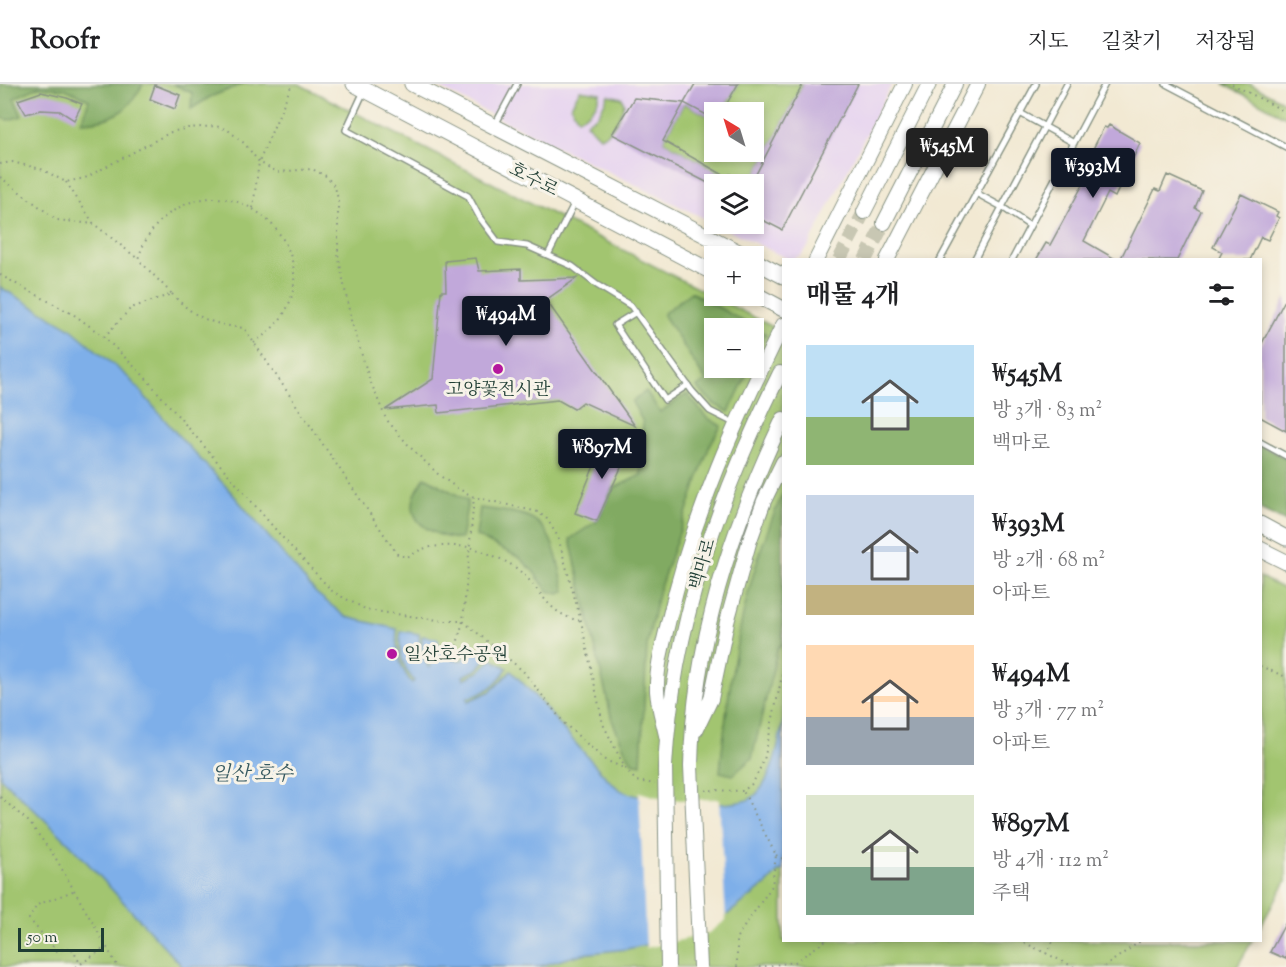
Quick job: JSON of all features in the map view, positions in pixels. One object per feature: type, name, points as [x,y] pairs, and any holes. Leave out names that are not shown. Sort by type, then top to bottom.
[{"type":"main road","name":"호수로","points":[[412,84],[727,246]]},
{"type":"main road","points":[[864,212],[929,84]]},
{"type":"main road","points":[[884,223],[955,84]]},
{"type":"main road","points":[[888,258],[978,84]]},
{"type":"main road","points":[[817,258],[901,85]]},
{"type":"main road","name":"호수로","points":[[360,87],[704,268]]},
{"type":"main road","points":[[764,266],[782,275]]},
{"type":"main road","points":[[764,299],[782,308]]},
{"type":"main road","points":[[667,740],[657,690],[677,586],[694,528],[712,479],[782,327]]},
{"type":"main road","name":"백마로","points":[[668,967],[665,766],[682,646],[705,552],[741,456],[780,373]]},
{"type":"main road","name":"백마로","points":[[700,967],[690,766],[691,740],[701,665],[721,576],[749,494],[782,421]]},
{"type":"main road","points":[[691,740],[711,699],[732,600],[749,543],[764,501],[782,464]]},
{"type":"main road","points":[[1262,526],[1286,538]]},
{"type":"main road","points":[[1262,550],[1286,562]]},
{"type":"lane","points":[[494,126],[517,84]]},
{"type":"lane","points":[[941,258],[1036,84]]},
{"type":"lane","points":[[975,258],[1067,84]]},
{"type":"lane","points":[[1013,258],[1105,84]]},
{"type":"lane","points":[[1166,84],[1286,147]]},
{"type":"lane","points":[[360,87],[346,130],[468,196],[480,218],[498,242],[527,246],[572,266],[631,306],[688,385],[710,411],[736,424]]},
{"type":"lane","points":[[1020,113],[1074,143]]},
{"type":"lane","points":[[976,193],[1030,226]]},
{"type":"lane","points":[[548,255],[576,200]]},
{"type":"lane","points":[[636,312],[615,325],[665,400],[688,385]]},
{"type":"lane","points":[[1262,443],[1286,456]]},
{"type":"path","points":[[253,208],[259,162],[292,84]]},
{"type":"path","points":[[1232,84],[1286,112]]},
{"type":"path","points":[[66,182],[86,178],[171,132],[203,126],[216,126],[228,130],[245,144],[259,162],[277,172],[312,169],[326,176],[335,188],[338,199],[338,254],[351,320],[369,378],[386,419],[411,448],[439,475],[457,488],[474,497],[538,512],[547,519],[558,537],[581,621],[603,724],[625,768],[636,781],[660,786]]},
{"type":"path","points":[[0,164],[12,162],[41,169],[66,182],[94,224],[138,259],[189,311],[220,326],[243,328],[398,555],[406,557],[414,555],[423,548],[471,547],[521,572],[550,607],[565,618],[581,621]]},
{"type":"path","points":[[0,177],[57,220],[94,224]]},
{"type":"path","points":[[138,259],[144,242],[154,227],[177,208],[190,202],[214,197],[234,200],[253,208],[271,223],[284,241],[293,262],[294,275],[291,296],[282,316],[271,331],[254,343]]},
{"type":"path","points":[[0,275],[76,316],[104,337],[143,375],[282,537],[333,592],[367,610],[463,621],[523,671],[565,724],[605,760],[625,768]]},
{"type":"path","points":[[104,337],[131,308],[172,294]]},
{"type":"path","points":[[455,652],[463,621],[474,497]]},
{"type":"path","points":[[1262,665],[1286,677]]},
{"type":"path","points":[[700,790],[743,791],[753,783],[765,760],[782,676]]},
{"type":"path","points":[[737,967],[737,937],[772,886],[776,855],[743,791]]},
{"type":"path","points":[[0,797],[30,822],[55,857],[118,967]]},
{"type":"path","points":[[776,855],[782,858]]},
{"type":"path","points":[[74,891],[37,905],[30,919],[57,951],[71,947],[80,963]]},
{"type":"path","points":[[759,967],[795,962],[823,942]]},
{"type":"path","points":[[1023,942],[1074,967]]},
{"type":"path","points":[[1046,954],[1053,942]]},
{"type":"path","points":[[1104,967],[1139,942]]},
{"type":"path","points":[[76,967],[106,947]]},
{"type":"shaded area","points":[[433,84],[892,84],[808,247],[801,255],[786,258],[737,234],[764,234],[764,174],[704,174],[704,218]]},
{"type":"green space","name":"일산호수공원","points":[[0,84],[299,84],[704,292],[704,306],[732,306],[756,318],[704,318],[704,378],[764,378],[764,322],[782,331],[782,942],[1251,942],[1237,967],[0,967]]},
{"type":"green space","points":[[0,84],[143,84],[131,102],[118,114],[102,120],[81,122],[89,100],[66,89],[38,87],[14,98],[22,116],[8,120],[0,117]]},
{"type":"green space","points":[[173,84],[243,84],[210,97],[191,109],[192,93]]},
{"type":"green space","points":[[738,84],[803,84],[764,159],[764,102],[728,102]]},
{"type":"green space","points":[[1224,84],[1250,84],[1286,103],[1286,117]]},
{"type":"green space","points":[[580,90],[600,93],[592,109],[578,119],[571,106]]},
{"type":"green space","points":[[608,95],[622,98],[624,104],[615,124],[600,137],[586,123],[599,114]]},
{"type":"green space","points":[[684,103],[704,114],[704,162],[762,162],[756,174],[722,174],[663,141]]},
{"type":"green space","points":[[691,292],[704,299],[704,306],[716,306],[737,318],[704,318],[704,378],[663,314]]},
{"type":"green space","points":[[704,378],[745,378],[729,412],[714,404],[697,387],[706,381]]},
{"type":"green space","points":[[646,391],[660,412],[687,394],[706,417],[721,426],[710,445],[658,593],[647,645],[641,764],[632,762],[612,720],[570,539],[597,521],[612,489],[641,475],[643,422],[632,402]]},
{"type":"green space","points":[[1262,446],[1286,458],[1286,522],[1262,510]]},
{"type":"green space","points":[[425,477],[468,501],[461,539],[444,536],[427,529],[415,516],[414,498]]},
{"type":"green space","points":[[782,495],[782,644],[778,648],[752,758],[733,775],[720,772],[733,665],[748,595],[769,526]]},
{"type":"green space","points":[[480,508],[509,512],[536,521],[549,537],[554,548],[565,591],[559,594],[548,591],[520,558],[476,536]]},
{"type":"green space","points":[[1262,578],[1286,590],[1286,881],[1262,923]]},
{"type":"water","name":"일산 호수","points":[[0,287],[70,328],[129,378],[231,492],[316,593],[346,617],[397,629],[399,658],[412,683],[414,681],[406,670],[402,658],[401,631],[419,634],[420,653],[429,668],[431,666],[422,648],[422,636],[438,639],[444,656],[452,660],[462,660],[473,649],[487,657],[478,669],[463,676],[464,679],[479,672],[492,659],[507,668],[495,684],[467,698],[468,701],[491,691],[511,671],[619,789],[629,794],[665,801],[708,804],[743,801],[753,797],[760,790],[770,772],[782,726],[782,871],[778,872],[768,883],[706,931],[627,949],[582,954],[537,967],[183,967],[71,845],[0,777]]},
{"type":"pier","points":[[639,792],[680,800],[719,799],[726,920],[707,934],[646,948]]},
{"type":"building","points":[[695,84],[738,84],[728,102],[704,102],[704,114],[684,103]]},
{"type":"building","points":[[803,84],[858,84],[782,230],[764,221],[764,174],[756,174]]},
{"type":"building","points":[[155,85],[180,95],[175,109],[150,99]]},
{"type":"building","points":[[41,92],[82,104],[74,120],[60,111],[41,110],[26,114],[18,100]]},
{"type":"building","points":[[634,98],[684,103],[663,141],[722,174],[704,174],[704,181],[612,134]]},
{"type":"building","points":[[1109,125],[1140,143],[1115,197],[1108,193],[1084,241],[1114,258],[1037,258],[1046,243],[1050,245],[1099,155],[1092,151],[1104,127],[1107,128]]},
{"type":"building","points":[[1167,175],[1202,191],[1195,208],[1201,211],[1178,258],[1121,258],[1155,189],[1160,191]]},
{"type":"building","points":[[1241,194],[1278,212],[1276,216],[1279,218],[1268,240],[1261,237],[1251,258],[1219,258],[1222,252],[1213,247]]},
{"type":"building","points":[[476,258],[479,271],[521,269],[521,280],[577,278],[546,300],[635,426],[583,402],[574,409],[558,400],[439,413],[438,405],[385,410],[433,379],[441,291],[446,291],[445,261]]},
{"type":"building","points":[[1286,298],[1286,431],[1262,418],[1262,343]]},
{"type":"building","points":[[604,441],[629,450],[597,521],[575,513]]},
{"type":"building","points":[[1286,922],[1286,959],[1270,952]]},
{"type":"tunnel","points":[[840,258],[864,212]]},
{"type":"tunnel","points":[[866,258],[884,223]]},
{"type":"place","name":"고양꽃전시관","points":[[498,369]]},
{"type":"place","name":"일산호수공원","points":[[392,654]]}]
